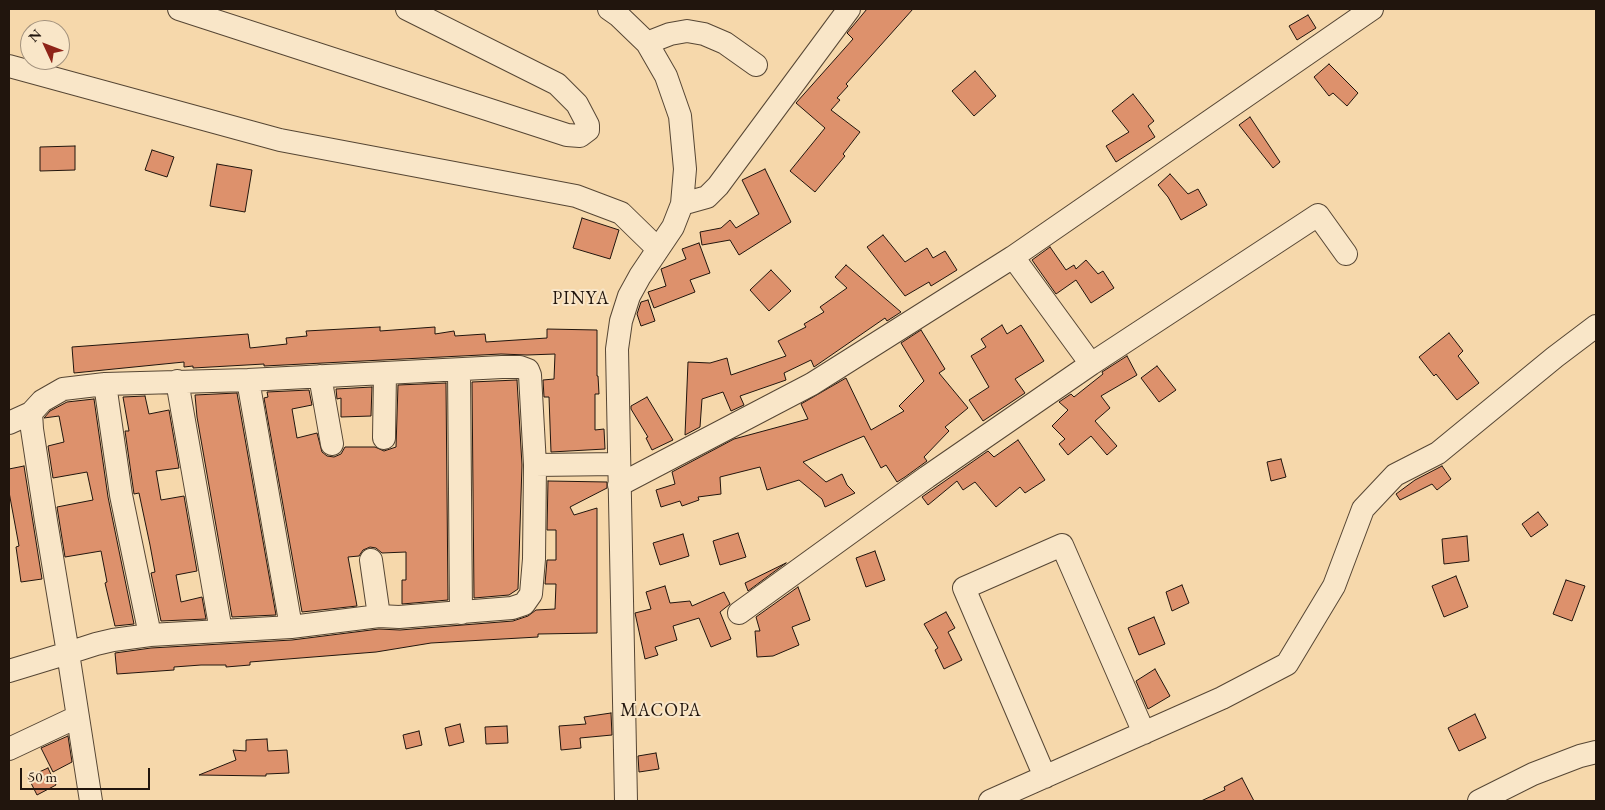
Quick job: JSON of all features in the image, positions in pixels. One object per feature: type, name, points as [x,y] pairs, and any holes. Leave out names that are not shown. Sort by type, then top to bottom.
[{"type":"street","points":[[179,9],[204,12],[567,135],[580,136],[588,130],[588,125],[577,104],[557,84],[407,9]]},
{"type":"street","points":[[609,9],[647,43],[666,76],[680,116],[686,169],[682,204],[673,227],[640,276],[620,321],[617,350],[626,801]]},
{"type":"street","points":[[682,204],[707,197],[718,186],[848,9]]},
{"type":"street","points":[[535,465],[619,475],[812,384],[1013,257],[1372,9]]},
{"type":"street","points":[[647,43],[670,34],[688,31],[704,34],[725,42],[756,65]]},
{"type":"street","points":[[9,66],[280,140],[576,196],[620,213],[658,249]]},
{"type":"street","points":[[738,613],[927,477],[1091,364],[1318,215],[1346,254]]},
{"type":"street","points":[[1013,257],[1091,364]]},
{"type":"street","points":[[990,801],[1222,698],[1287,664],[1334,586],[1363,509],[1395,475],[1438,453],[1555,356],[1596,326]]},
{"type":"street","points":[[9,423],[30,413],[42,401],[63,389],[105,384],[248,380],[520,367],[528,370],[530,375],[535,465],[534,573],[531,594],[524,604],[512,608],[379,616],[291,627],[150,635],[114,640],[9,671]]},
{"type":"street","points":[[458,370],[462,612]]},
{"type":"street","points":[[384,438],[385,373]]},
{"type":"street","points":[[320,376],[332,444]]},
{"type":"street","points":[[248,380],[291,627]]},
{"type":"street","points":[[177,381],[222,631]]},
{"type":"street","points":[[105,384],[121,495],[150,635]]},
{"type":"street","points":[[30,413],[92,801]]},
{"type":"street","points":[[1045,777],[964,588],[1062,545],[1144,733]]},
{"type":"street","points":[[371,560],[379,616]]},
{"type":"street","points":[[9,749],[78,717]]},
{"type":"street","points":[[1479,801],[1533,774],[1596,752]]},
{"type":"building","points":[[867,9],[913,9],[846,84],[848,86],[837,98],[840,100],[831,110],[860,132],[843,154],[845,156],[815,192],[790,171],[825,128],[796,103],[853,39],[847,33]]},
{"type":"building","points":[[1308,15],[1316,28],[1297,40],[1289,26]]},
{"type":"building","points":[[1329,64],[1358,93],[1347,106],[1333,93],[1329,96],[1314,77]]},
{"type":"building","points":[[975,71],[996,96],[974,116],[952,91]]},
{"type":"building","points":[[1133,94],[1154,121],[1148,126],[1155,137],[1116,162],[1106,146],[1129,132],[1112,111]]},
{"type":"building","points":[[1250,117],[1280,162],[1273,168],[1239,125]]},
{"type":"building","points":[[75,146],[75,170],[40,171],[40,147]]},
{"type":"building","points":[[152,150],[174,157],[167,177],[145,170]]},
{"type":"building","points":[[217,164],[252,170],[245,212],[210,206]]},
{"type":"building","points":[[765,169],[791,222],[739,255],[730,240],[702,245],[700,232],[721,228],[730,220],[736,228],[759,214],[742,180]]},
{"type":"building","points":[[1170,174],[1188,194],[1198,189],[1207,205],[1181,220],[1168,197],[1158,185]]},
{"type":"building","points":[[582,218],[619,230],[610,259],[573,248]]},
{"type":"building","points":[[883,235],[905,262],[927,248],[933,258],[945,251],[957,270],[931,286],[929,282],[905,296],[867,247]]},
{"type":"building","points":[[699,243],[710,273],[690,280],[695,292],[654,308],[648,292],[666,286],[661,269],[686,259],[682,249]]},
{"type":"building","points":[[1050,247],[1066,270],[1074,265],[1076,269],[1086,260],[1098,274],[1103,271],[1114,288],[1091,303],[1076,280],[1056,294],[1032,260]]},
{"type":"building","points":[[846,265],[901,312],[887,321],[885,318],[814,367],[811,360],[784,373],[786,380],[740,396],[744,405],[731,411],[723,392],[702,399],[700,427],[685,435],[688,362],[710,363],[727,358],[731,375],[786,356],[778,341],[806,327],[804,324],[824,312],[820,307],[847,288],[835,277]]},
{"type":"building","points":[[771,270],[791,291],[769,311],[750,290]]},
{"type":"building","points":[[648,300],[655,321],[641,326],[637,314],[641,302]]},
{"type":"building","points":[[1002,325],[1007,334],[1021,325],[1044,361],[1015,379],[1025,393],[983,421],[969,400],[989,387],[971,356],[986,347],[981,339]]},
{"type":"building","points":[[380,327],[380,331],[435,327],[435,334],[454,331],[455,336],[485,334],[486,342],[547,338],[547,329],[597,330],[599,394],[595,394],[595,430],[604,429],[605,449],[551,452],[549,397],[544,397],[543,380],[554,379],[555,354],[501,354],[193,368],[193,366],[184,367],[184,362],[74,373],[72,347],[248,334],[250,348],[287,344],[286,338],[307,336],[306,331]]},
{"type":"building","points":[[921,330],[945,369],[939,373],[968,408],[945,427],[949,431],[924,457],[927,461],[905,477],[897,482],[886,465],[881,468],[864,436],[803,462],[826,482],[842,474],[847,485],[855,493],[825,507],[822,499],[799,480],[767,490],[760,467],[720,477],[721,494],[698,497],[699,500],[682,506],[680,501],[661,507],[656,490],[675,484],[672,472],[734,439],[808,419],[801,404],[846,378],[871,430],[904,411],[899,406],[924,381],[901,343]]},
{"type":"building","points":[[1449,333],[1463,351],[1458,356],[1479,383],[1457,400],[1419,357]]},
{"type":"building","points":[[1127,356],[1137,375],[1101,396],[1110,408],[1095,421],[1117,446],[1107,455],[1091,436],[1068,455],[1059,444],[1065,439],[1052,426],[1068,410],[1059,402],[1071,394],[1074,397],[1103,374],[1102,372]]},
{"type":"building","points":[[1157,366],[1176,390],[1159,402],[1141,378]]},
{"type":"building","points":[[517,380],[522,465],[518,589],[509,595],[474,598],[472,382]]},
{"type":"building","points":[[446,383],[448,600],[402,604],[402,580],[406,580],[406,552],[382,553],[376,548],[370,547],[363,550],[359,556],[348,557],[357,606],[302,612],[264,398],[268,397],[267,392],[309,390],[312,405],[292,409],[297,438],[317,433],[322,452],[327,456],[334,457],[341,454],[345,447],[375,447],[384,451],[396,447],[398,385]]},
{"type":"building","points":[[372,387],[371,416],[341,417],[341,398],[337,399],[336,389]]},
{"type":"building","points":[[237,393],[276,615],[232,617],[197,417],[195,395]]},
{"type":"building","points":[[145,396],[149,414],[169,410],[179,468],[156,471],[161,500],[184,496],[197,571],[176,575],[181,602],[202,597],[206,619],[161,621],[151,573],[155,572],[150,545],[139,493],[134,494],[125,431],[129,431],[123,397]]},
{"type":"building","points":[[647,397],[673,440],[652,450],[646,438],[648,437],[631,409],[631,406]]},
{"type":"building","points":[[94,399],[108,497],[134,624],[115,626],[105,583],[107,582],[101,551],[65,557],[57,507],[93,500],[87,472],[53,478],[48,446],[64,442],[59,416],[44,418],[50,411],[67,402]]},
{"type":"building","points":[[1018,440],[1045,480],[1025,493],[1020,487],[996,507],[975,482],[963,490],[957,481],[928,505],[922,497],[988,451],[994,457]]},
{"type":"building","points":[[1281,459],[1286,477],[1271,481],[1267,462]]},
{"type":"building","points":[[24,466],[42,579],[21,582],[16,547],[19,546],[9,492],[9,469]]},
{"type":"building","points":[[1442,466],[1451,479],[1437,490],[1432,484],[1400,500],[1396,494],[1415,480]]},
{"type":"building","points":[[548,481],[607,482],[607,488],[570,507],[574,515],[597,508],[597,633],[538,634],[538,637],[431,643],[376,652],[250,662],[250,665],[226,667],[226,665],[201,665],[174,667],[174,670],[117,674],[115,653],[151,648],[292,640],[379,629],[400,630],[513,621],[528,616],[536,610],[555,609],[556,584],[545,584],[547,560],[556,560],[556,530],[547,530]]},
{"type":"building","points":[[1538,512],[1548,525],[1531,537],[1522,524]]},
{"type":"building","points":[[738,533],[746,557],[720,565],[713,541]]},
{"type":"building","points":[[683,534],[689,556],[660,565],[653,543]]},
{"type":"building","points":[[1467,536],[1469,561],[1444,564],[1442,539]]},
{"type":"building","points":[[875,551],[885,580],[866,587],[856,558]]},
{"type":"building","points":[[786,563],[748,591],[745,583]]},
{"type":"building","points":[[1456,576],[1468,607],[1444,617],[1432,586]]},
{"type":"building","points":[[1566,580],[1585,586],[1572,621],[1553,614]]},
{"type":"building","points":[[1182,585],[1189,603],[1172,611],[1166,592]]},
{"type":"building","points":[[665,586],[670,603],[690,601],[692,606],[724,592],[730,604],[720,612],[731,639],[711,647],[699,618],[673,626],[677,640],[655,647],[658,655],[645,659],[635,613],[651,609],[646,592]]},
{"type":"building","points":[[798,587],[810,620],[792,627],[799,645],[773,656],[757,657],[755,631],[760,631],[756,617]]},
{"type":"building","points":[[946,612],[955,628],[948,632],[962,660],[944,669],[935,650],[938,648],[924,624]]},
{"type":"building","points":[[1154,617],[1165,644],[1139,655],[1128,628]]},
{"type":"building","points":[[1155,669],[1170,696],[1148,709],[1136,681]]},
{"type":"building","points":[[611,713],[612,735],[580,738],[581,748],[561,750],[559,726],[586,724],[584,717]]},
{"type":"building","points":[[1475,714],[1486,738],[1459,751],[1448,728]]},
{"type":"building","points":[[460,724],[464,742],[449,746],[445,728]]},
{"type":"building","points":[[507,726],[508,743],[486,744],[485,727]]},
{"type":"building","points":[[419,731],[422,745],[406,749],[403,735]]},
{"type":"building","points":[[68,736],[72,762],[53,772],[41,748]]},
{"type":"building","points":[[267,739],[268,751],[287,750],[289,773],[266,774],[266,776],[199,775],[236,760],[233,750],[246,751],[246,740]]},
{"type":"building","points":[[656,753],[659,769],[639,772],[638,756]]},
{"type":"building","points":[[48,768],[56,785],[37,795],[28,777]]},
{"type":"building","points":[[1242,778],[1254,801],[1201,801],[1225,790],[1224,787]]},
{"type":"district","name":"PINYA","points":[[581,299]]},
{"type":"district","name":"MACOPA","points":[[661,711]]}]
